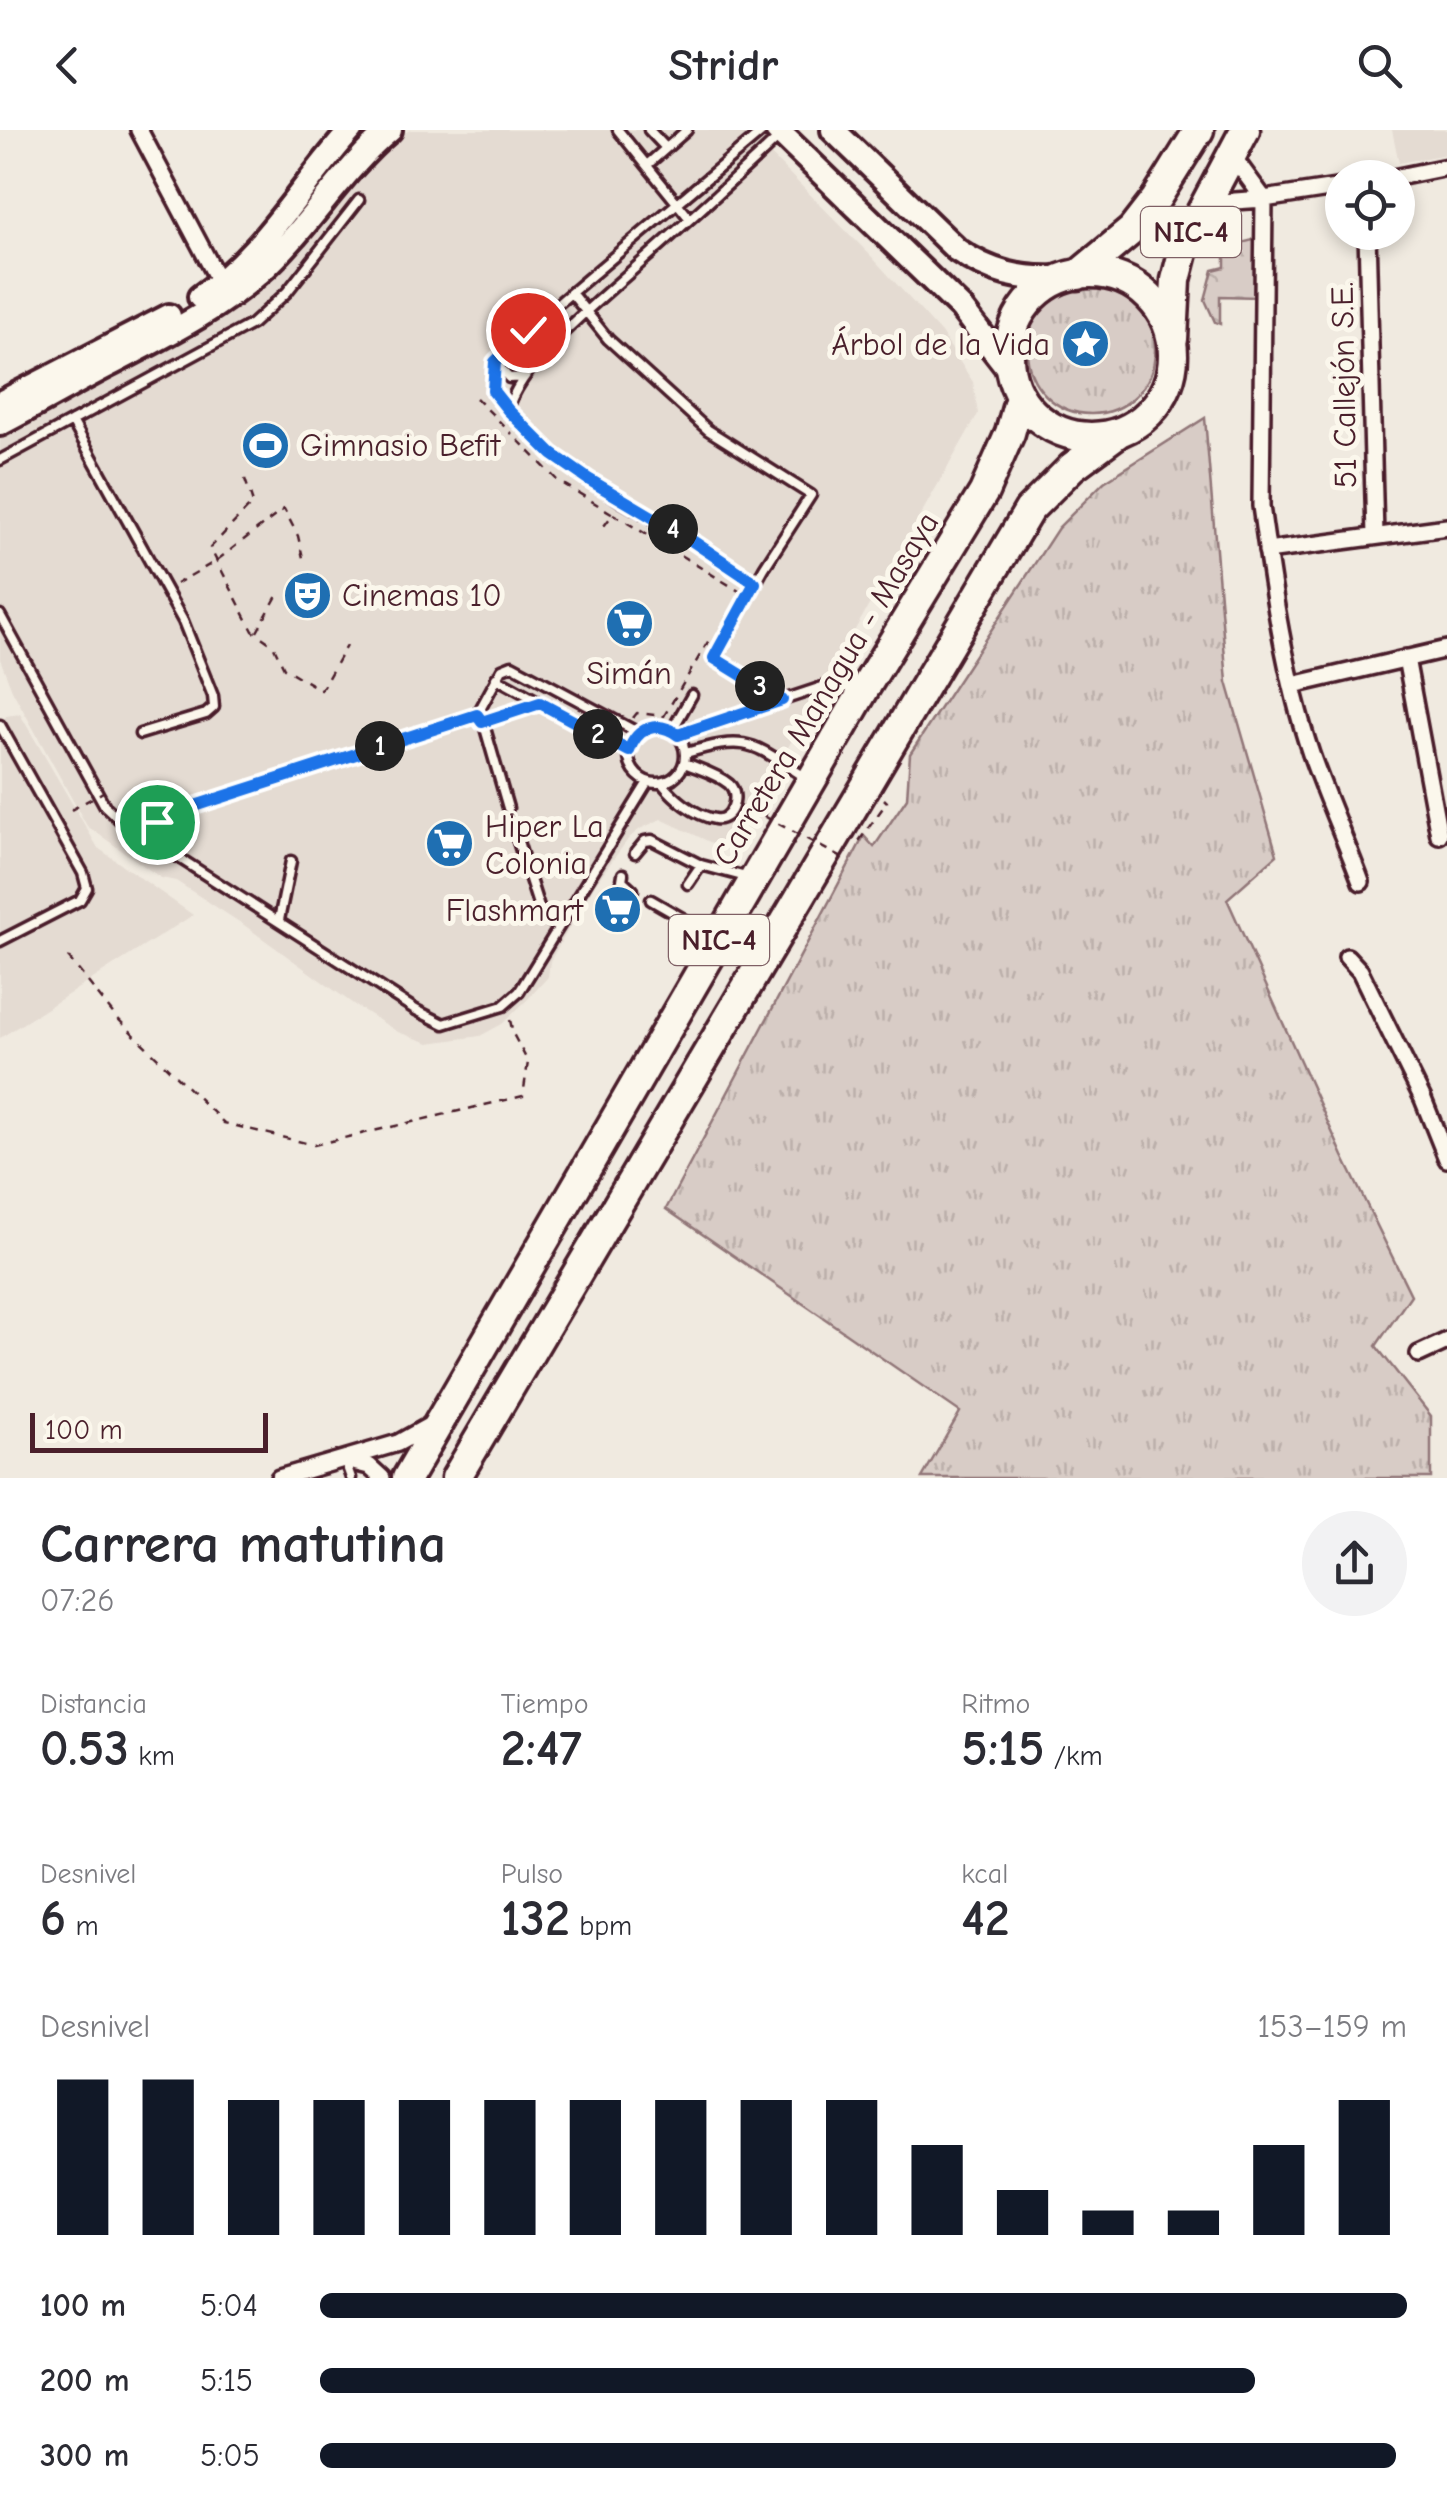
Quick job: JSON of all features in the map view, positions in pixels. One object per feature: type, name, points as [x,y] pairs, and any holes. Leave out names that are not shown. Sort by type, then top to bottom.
[{"type":"highway","name":"NIC-4","points":[[1015,384],[1009,342],[1018,315],[1036,293],[1069,277],[1132,230],[1199,130]]},
{"type":"highway","name":"NIC-4","points":[[456,1478],[1028,510],[1072,466],[1143,420],[1161,399],[1172,373],[1168,332],[1186,241],[1238,142]]},
{"type":"highway","name":"NIC-4","points":[[1069,277],[1110,275],[1132,284],[1150,299],[1168,332]]},
{"type":"highway","points":[[1015,384],[1038,419],[1063,433],[1091,438],[1118,434]]},
{"type":"highway","name":"Carretera Managua - Masaya","points":[[406,1478],[865,688],[984,492],[1010,433],[1015,384]]},
{"type":"street","points":[[138,130],[220,283]]},
{"type":"street","points":[[0,403],[191,304],[220,283],[274,231],[351,130]]},
{"type":"street","points":[[0,424],[152,343],[230,296],[289,244],[370,147],[390,130]]},
{"type":"street","points":[[832,130],[957,250],[977,264],[1028,280],[1069,277]]},
{"type":"street","points":[[774,132],[961,308],[1015,384]]},
{"type":"street","points":[[1238,142],[1264,199],[1261,506],[1267,551],[1310,751],[1361,882]]},
{"type":"street","points":[[1415,174],[1447,167]]},
{"type":"street","points":[[1206,203],[1325,189]]},
{"type":"street","name":"51 Callejón S.E.","points":[[1367,250],[1375,536]]},
{"type":"street","points":[[1267,551],[1447,527]]},
{"type":"street","points":[[1294,685],[1447,649]]},
{"type":"street","points":[[1406,658],[1439,835]]},
{"type":"street","points":[[1347,957],[1360,971],[1423,1099],[1447,1159]]},
{"type":"street","points":[[1419,1354],[1447,1341]]},
{"type":"street","points":[[279,1478],[411,1437],[445,1414]]},
{"type":"street","points":[[346,1460],[369,1466],[382,1478]]},
{"type":"lane","points":[[618,130],[690,219]]},
{"type":"lane","points":[[648,130],[666,148]]},
{"type":"lane","points":[[647,165],[687,130]]},
{"type":"lane","points":[[755,583],[552,454],[493,391],[495,362],[508,346],[678,204],[774,132]]},
{"type":"lane","points":[[508,410],[526,374],[586,312],[690,219],[774,132]]},
{"type":"lane","points":[[0,460],[261,317],[287,292],[359,200]]},
{"type":"lane","points":[[572,294],[608,338],[708,430],[810,495],[714,658],[782,700]]},
{"type":"lane","points":[[508,346],[522,352],[526,374]]},
{"type":"lane","points":[[495,362],[509,378],[526,374]]},
{"type":"lane","points":[[72,421],[166,590],[204,669],[214,706],[206,714],[140,734]]},
{"type":"lane","points":[[0,615],[105,806],[120,820],[435,1021],[454,1022],[503,1006],[519,992],[648,782]]},
{"type":"lane","points":[[0,641],[10,633]]},
{"type":"lane","points":[[508,808],[480,718],[502,669],[522,668],[639,733]]},
{"type":"lane","points":[[496,678],[629,751]]},
{"type":"lane","points":[[675,733],[686,752],[676,776],[662,783],[648,782],[633,770],[629,751],[639,733],[655,726],[675,733],[822,686],[865,688]]},
{"type":"lane","points":[[675,733],[692,695]]},
{"type":"lane","points":[[146,834],[170,814],[540,703]]},
{"type":"lane","points":[[0,726],[76,860],[87,888],[80,900],[0,942]]},
{"type":"lane","points":[[686,752],[741,742],[757,747],[811,781]]},
{"type":"lane","points":[[662,783],[681,802],[720,820],[727,816],[736,793],[731,785],[684,764]]},
{"type":"lane","points":[[516,832],[541,914],[558,927]]},
{"type":"lane","points":[[635,853],[645,841],[652,840],[701,865],[754,879]]},
{"type":"lane","points":[[279,920],[292,862]]},
{"type":"lane","points":[[688,884],[701,865]]},
{"type":"lane","points":[[622,874],[622,880],[633,890]]},
{"type":"lane","points":[[652,900],[674,908],[712,952]]},
{"type":"lane","points":[[346,1460],[351,1478]]},
{"type":"path","points":[[245,479],[253,503],[210,548],[256,633],[273,645],[284,668],[321,690],[346,646]]},
{"type":"path","points":[[166,590],[216,562],[284,508],[298,536],[303,558]]},
{"type":"path","points":[[613,514],[739,591]]},
{"type":"path","points":[[256,633],[278,594]]},
{"type":"path","points":[[630,722],[637,713],[664,716],[716,629]]},
{"type":"path","points":[[692,655],[698,659]]},
{"type":"path","points":[[71,810],[104,792]]},
{"type":"path","points":[[769,805],[764,816],[844,859]]},
{"type":"path","points":[[68,957],[116,1016],[224,1123],[314,1145],[523,1096],[528,1062],[503,1006]]},
{"type":"shaded area","points":[[410,130],[746,130],[941,333],[973,382],[978,414],[738,835],[723,845],[714,844],[661,819],[640,829],[595,884],[550,961],[548,977],[527,1000],[502,1024],[480,1036],[429,1043],[398,1032],[356,1006],[244,925],[176,881],[161,878],[87,826],[12,690],[0,659],[0,434],[190,333],[379,147]]},
{"type":"shaded area","points":[[1392,130],[1447,130],[1447,154],[1398,160]]},
{"type":"shaded area","points":[[20,714],[98,848],[193,915],[0,1038],[0,729],[6,716]]},
{"type":"green space","points":[[1257,239],[1258,297],[1220,296],[1220,324],[1215,322],[1205,300],[1213,270],[1225,267],[1225,247]]},
{"type":"green space","points":[[1091,286],[1115,291],[1136,305],[1150,326],[1155,350],[1150,374],[1136,395],[1115,409],[1091,414],[1067,409],[1046,395],[1032,374],[1027,350],[1032,326],[1046,305],[1067,291]]},
{"type":"green space","points":[[1205,418],[1227,682],[1277,855],[1227,899],[1343,1156],[1411,1295],[1376,1346],[1431,1416],[1431,1478],[922,1478],[960,1412],[666,1209],[864,836],[874,847],[907,798],[910,754],[1058,528],[1104,482]]},
{"type":"place","name":"Árbol de la Vida","points":[[1085,344]]},
{"type":"place","name":"Gimnasio Befit","points":[[265,445]]},
{"type":"place","name":"Cinemas 10","points":[[307,595]]},
{"type":"place","name":"Simán","points":[[629,623]]},
{"type":"place","name":"Hiper La Colonia","points":[[450,844]]},
{"type":"place","name":"Flashmart","points":[[618,910]]},
{"type":"route","points":[[157,822],[170,814],[477,715],[482,722],[540,703],[629,751],[634,738],[647,728],[664,727],[678,735],[782,700],[714,658],[755,583],[552,454],[497,398],[492,383],[495,362],[528,330]]}]
